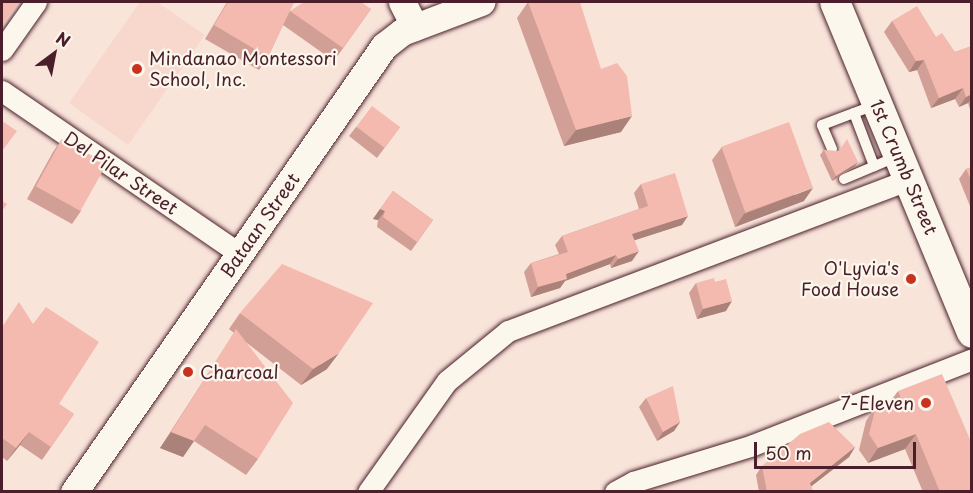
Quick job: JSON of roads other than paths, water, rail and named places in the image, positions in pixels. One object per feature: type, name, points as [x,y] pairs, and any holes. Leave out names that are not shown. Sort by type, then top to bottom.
[{"type":"main road","name":"1st Crumb Street","points":[[835,2],[866,109],[894,167],[964,297],[972,333]]},
{"type":"street","points":[[2,50],[36,2]]},
{"type":"street","points":[[402,2],[415,27]]},
{"type":"street","name":"Bataan Street","points":[[74,492],[380,51],[392,38],[480,2]]},
{"type":"street","name":"Del Pilar Street","points":[[2,91],[240,254]]},
{"type":"street","points":[[368,492],[447,381],[508,331],[853,200],[894,167]]},
{"type":"street","points":[[615,492],[633,482],[753,445],[972,359]]},
{"type":"lane","points":[[832,149],[822,125],[866,109]]},
{"type":"lane","points":[[853,200],[844,177],[894,167]]},
{"type":"place","name":"Mindanao Montessori School, Inc.","points":[[137,69]]},
{"type":"place","name":"O'Lyvia's Food House","points":[[911,279]]},
{"type":"place","name":"Charcoal","points":[[188,372]]},
{"type":"place","name":"7-Eleven","points":[[926,403]]}]
